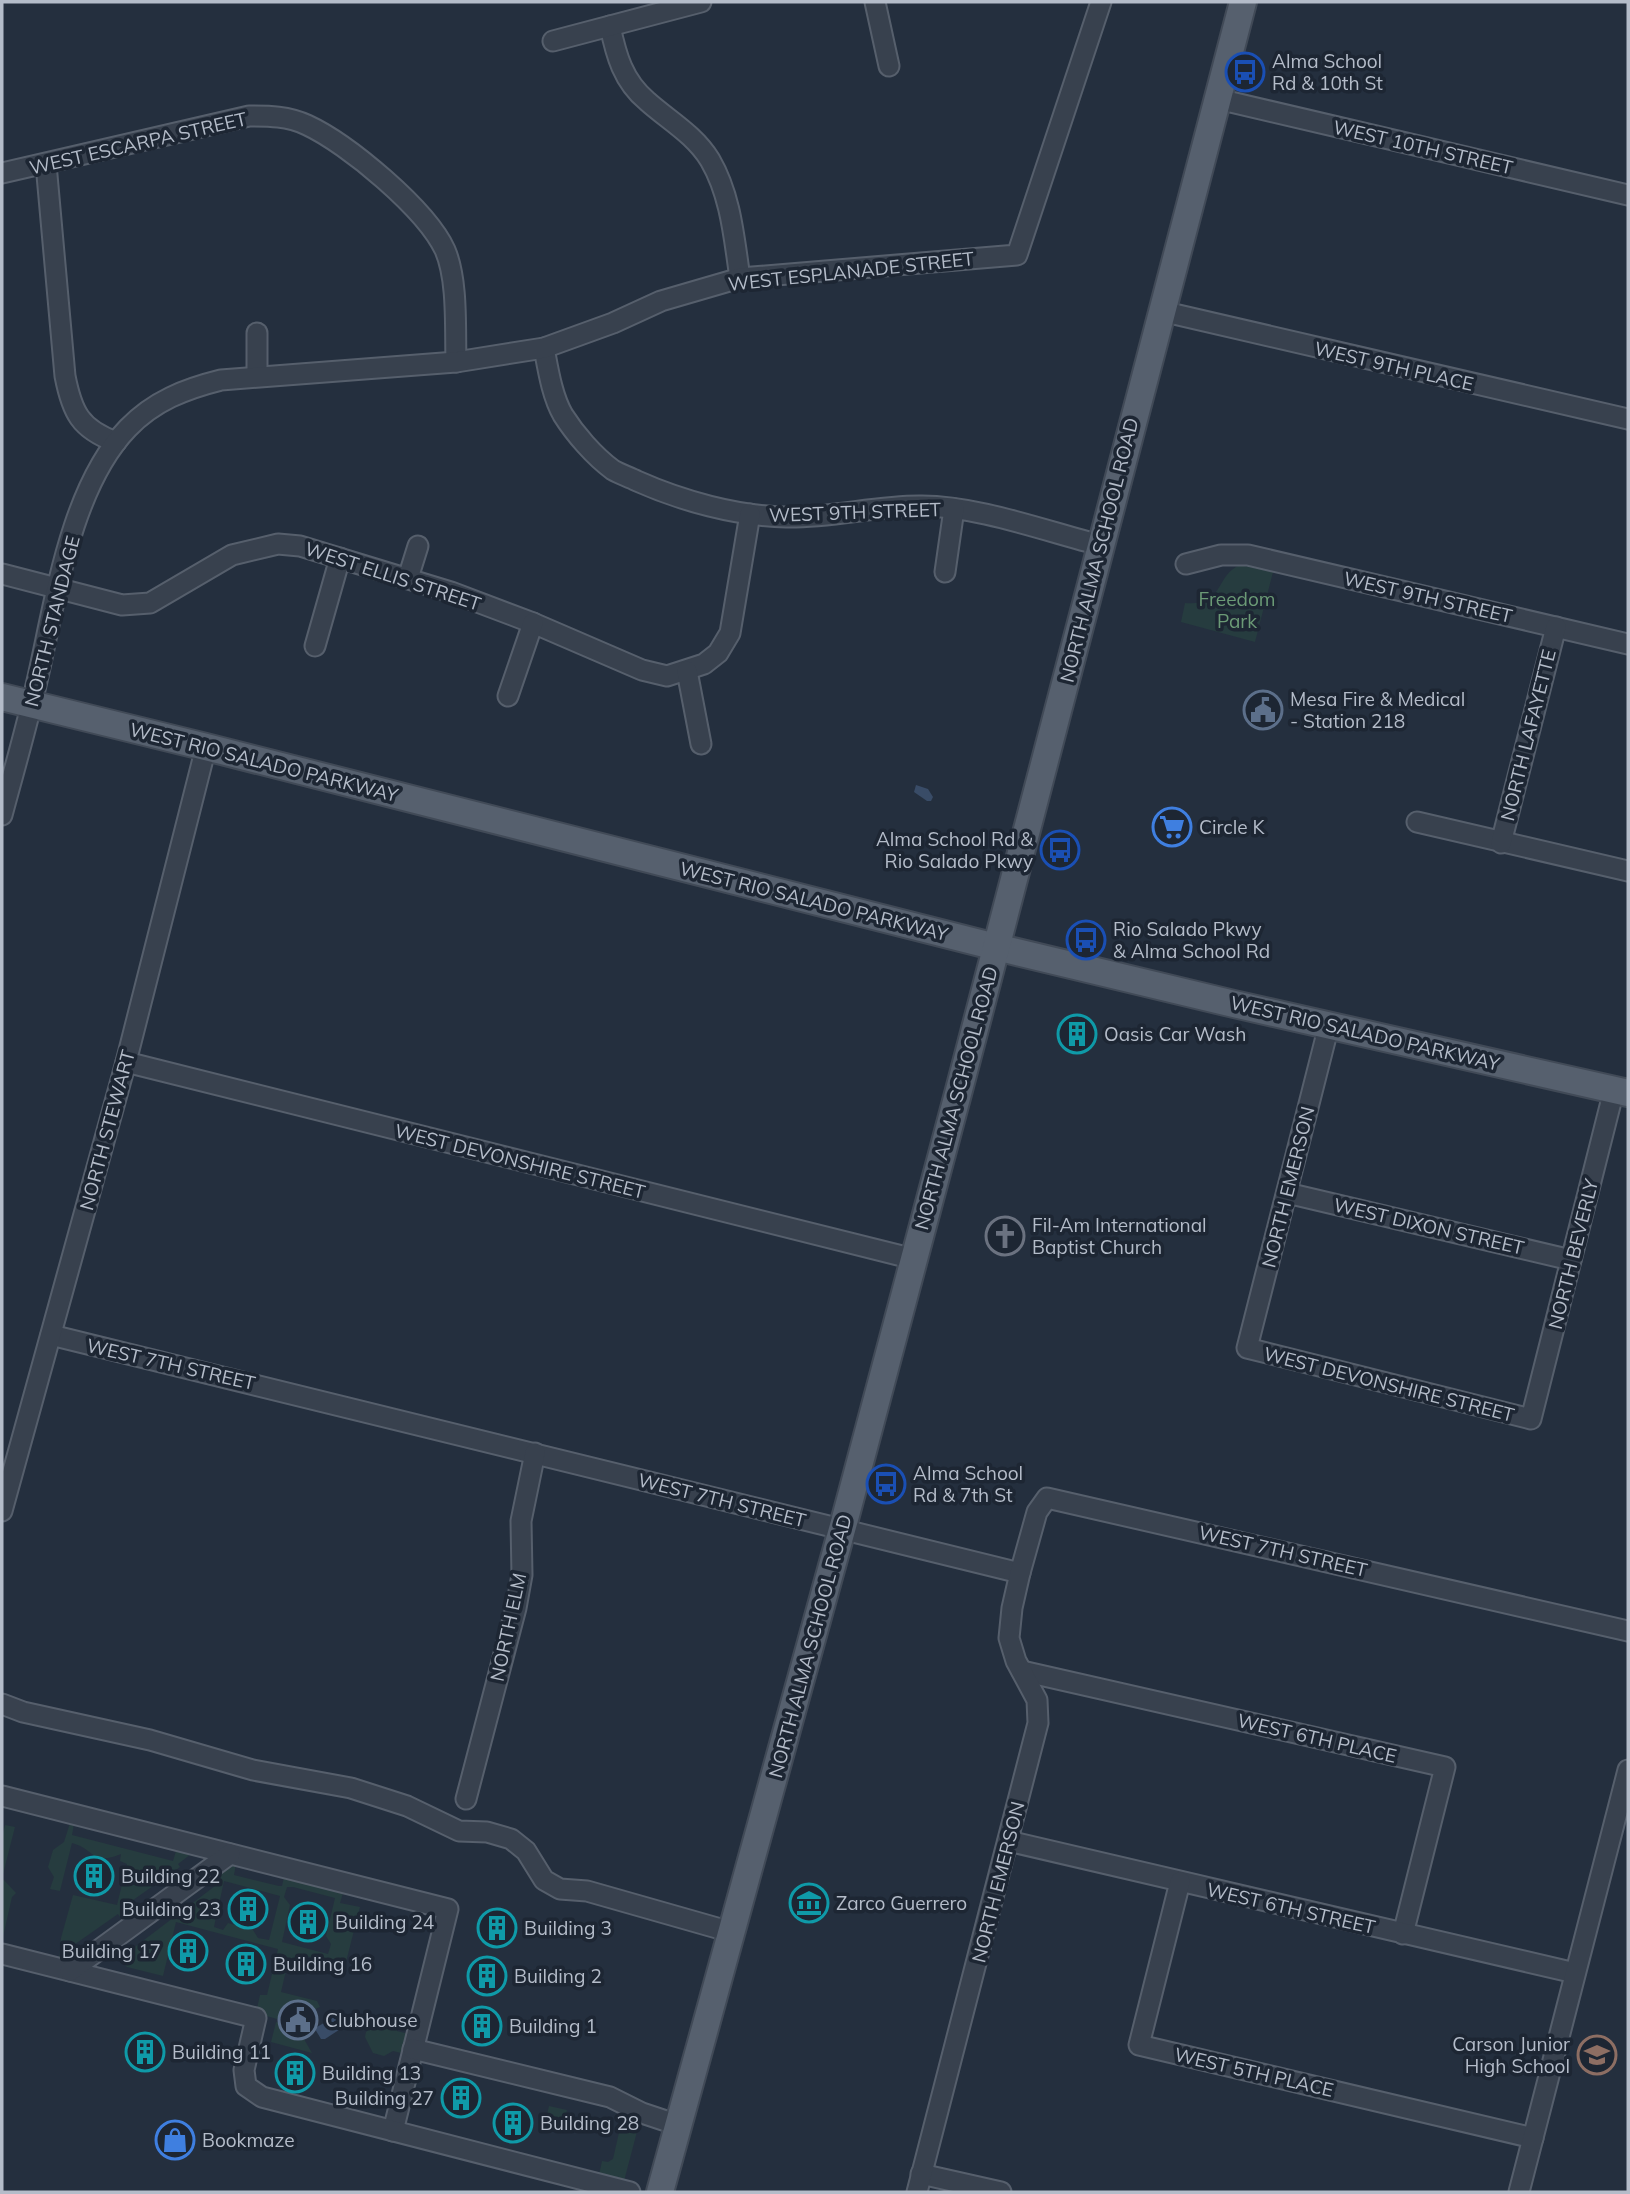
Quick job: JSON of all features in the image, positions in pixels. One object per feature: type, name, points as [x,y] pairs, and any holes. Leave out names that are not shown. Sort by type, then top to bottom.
[{"type":"main road","name":"NORTH ALMA SCHOOL ROAD","points":[[660,2192],[914,1259],[1243,2]]},
{"type":"main road","name":"WEST RIO SALADO PARKWAY","points":[[2,698],[996,947],[1621,1091]]},
{"type":"street","points":[[553,41],[701,2]]},
{"type":"street","points":[[875,2],[889,66]]},
{"type":"street","name":"WEST ESPLANADE STREET","points":[[116,442],[166,398],[221,380],[456,362],[544,348],[613,323],[662,301],[740,278],[1017,255],[1101,2]]},
{"type":"street","points":[[610,26],[617,57],[629,80],[645,100],[688,134],[709,159],[724,191],[733,221],[740,278]]},
{"type":"street","name":"WEST 10TH STREET","points":[[1218,99],[1628,195]]},
{"type":"street","name":"WEST ESCARPA STREET","points":[[2,173],[249,116],[279,116],[306,124],[355,156],[417,209],[430,226],[445,251],[451,278],[456,362]]},
{"type":"street","points":[[46,164],[69,400],[80,421],[96,435],[116,442]]},
{"type":"street","name":"WEST 9TH PLACE","points":[[1161,312],[1628,419]]},
{"type":"street","points":[[257,333],[257,376]]},
{"type":"street","name":"WEST 9TH STREET","points":[[544,348],[562,413],[584,442],[614,470],[651,487],[705,504],[750,514],[786,517],[824,516],[919,506],[954,509],[1100,545]]},
{"type":"street","name":"NORTH STANDAGE","points":[[2,815],[57,590],[86,497],[116,442]]},
{"type":"street","name":"WEST 9TH STREET","points":[[945,572],[954,509]]},
{"type":"street","name":"WEST ELLIS STREET","points":[[2,575],[122,605],[150,603],[232,555],[278,544],[300,546],[408,578],[533,623],[642,670],[667,676],[704,664],[718,653],[730,634],[750,514]]},
{"type":"street","points":[[408,578],[418,546]]},
{"type":"street","name":"WEST 9TH STREET","points":[[1186,565],[1221,555],[1248,555],[1628,644]]},
{"type":"street","points":[[315,646],[340,558]]},
{"type":"street","points":[[508,696],[533,623]]},
{"type":"street","name":"NORTH LAFAYETTE","points":[[1501,843],[1556,627]]},
{"type":"street","points":[[687,671],[701,744]]},
{"type":"street","name":"NORTH STEWART","points":[[2,1511],[126,1062],[206,747]]},
{"type":"street","points":[[1417,822],[1628,871]]},
{"type":"street","name":"NORTH EMERSON","points":[[1247,1348],[1329,1025]]},
{"type":"street","name":"WEST DEVONSHIRE STREET","points":[[126,1062],[914,1259]]},
{"type":"street","name":"NORTH BEVERLY","points":[[1531,1419],[1571,1260],[1621,1091]]},
{"type":"street","name":"WEST DIXON STREET","points":[[1287,1193],[1571,1260]]},
{"type":"street","name":"WEST 7TH STREET","points":[[51,1335],[1020,1573],[1037,1512],[1047,1498],[1628,1631]]},
{"type":"street","name":"WEST DEVONSHIRE STREET","points":[[1247,1348],[1531,1419]]},
{"type":"street","name":"NORTH ELM","points":[[466,1799],[516,1608],[522,1575],[521,1521],[535,1453]]},
{"type":"street","name":"NORTH EMERSON","points":[[919,2183],[1038,1723],[1037,1700],[1009,1638],[1020,1573]]},
{"type":"street","name":"WEST 6TH PLACE","points":[[1022,1671],[1445,1767],[1404,1934]]},
{"type":"street","points":[[2,1704],[23,1712],[150,1740],[253,1770],[351,1788],[407,1806],[459,1831],[487,1832],[511,1839],[526,1851],[544,1880],[560,1889],[587,1891],[731,1932]]},
{"type":"street","points":[[1519,2192],[1628,1770]]},
{"type":"street","points":[[2,1796],[448,1909],[393,2131]]},
{"type":"street","name":"WEST 6TH STREET","points":[[1008,1841],[1575,1973]]},
{"type":"street","points":[[70,1971],[230,1854]]},
{"type":"street","name":"WEST 5TH PLACE","points":[[1180,1882],[1139,2045],[1533,2138]]},
{"type":"street","points":[[2,1954],[256,2018],[244,2070],[246,2086],[262,2097],[630,2192]]},
{"type":"street","points":[[413,2049],[610,2097],[642,2113],[678,2125]]},
{"type":"street","points":[[919,2183],[1001,2192]]},
{"type":"green space","name":"Freedom Park","points":[[1240,565],[1273,572],[1255,642],[1181,622],[1185,603],[1207,600],[1226,576]]},
{"type":"green space","points":[[70,1823],[74,1824],[72,1835],[173,1861],[176,1851],[191,1854],[178,1864],[180,1867],[126,1905],[125,1913],[120,1917],[118,1914],[68,1949],[72,1956],[70,1960],[59,1961],[61,1938],[73,1895],[117,1905],[127,1864],[120,1861],[121,1854],[98,1857],[72,1843],[60,1891],[50,1889],[54,1877],[48,1867],[53,1850],[64,1842]]},
{"type":"green space","points":[[5,1825],[15,1827],[2,1878],[2,1837]]},
{"type":"green space","points":[[231,1863],[236,1864],[234,1875],[279,1886],[282,1886],[284,1877],[343,1893],[340,1903],[360,1907],[344,1965],[298,1954],[296,1959],[289,1958],[281,1992],[317,2001],[320,2007],[313,2010],[291,2004],[284,2021],[256,2013],[260,1995],[267,1995],[278,1949],[176,1922],[163,1976],[127,1967],[119,1959],[215,1886],[210,1878]],"holes":[[[224,1881],[280,1896],[269,1940],[258,1938],[253,1930],[228,1923],[223,1930],[214,1927]],[[287,1887],[335,1898],[326,1936],[331,1944],[328,1954],[282,1942],[290,1905],[284,1897]]]},
{"type":"green space","points":[[2,1878],[16,1893],[12,1897],[3,1937],[2,1936]]},
{"type":"green space","points":[[379,2016],[397,2021],[397,2031],[409,2034],[405,2054],[393,2051],[384,2056],[373,2053],[365,2037]]},
{"type":"green space","points":[[276,2022],[283,2024],[283,2028],[300,2032],[312,2053],[271,2042]]},
{"type":"green space","points":[[549,2106],[567,2110],[564,2122],[557,2129],[544,2126]]},
{"type":"green space","points":[[623,2115],[639,2124],[624,2181],[599,2175],[602,2161],[613,2159]]},
{"type":"water","points":[[916,785],[928,789],[933,797],[931,801],[914,792]]},
{"type":"water","points":[[339,2014],[345,2026],[321,2039],[315,2029]]},
{"type":"place","name":"Alma School Rd & 10th St","points":[[1245,72]]},
{"type":"place","name":"Mesa Fire & Medical - Station 218","points":[[1263,710]]},
{"type":"place","name":"Circle K","points":[[1172,827]]},
{"type":"place","name":"Alma School Rd & Rio Salado Pkwy","points":[[1060,850]]},
{"type":"place","name":"Rio Salado Pkwy & Alma School Rd","points":[[1086,940]]},
{"type":"place","name":"Oasis Car Wash","points":[[1077,1034]]},
{"type":"place","name":"Fil-Am International Baptist Church","points":[[1005,1236]]},
{"type":"place","name":"Alma School Rd & 7th St","points":[[886,1484]]},
{"type":"place","name":"Building 22","points":[[94,1876]]},
{"type":"place","name":"Zarco Guerrero","points":[[809,1903]]},
{"type":"place","name":"Building 23","points":[[248,1909]]},
{"type":"place","name":"Building 24","points":[[308,1922]]},
{"type":"place","name":"Building 3","points":[[497,1928]]},
{"type":"place","name":"Building 17","points":[[188,1951]]},
{"type":"place","name":"Building 16","points":[[246,1964]]},
{"type":"place","name":"Building 2","points":[[487,1976]]},
{"type":"place","name":"Clubhouse","points":[[298,2020]]},
{"type":"place","name":"Building 1","points":[[482,2026]]},
{"type":"place","name":"Building 11","points":[[145,2052]]},
{"type":"place","name":"Carson Junior High School","points":[[1597,2055]]},
{"type":"place","name":"Building 13","points":[[295,2073]]},
{"type":"place","name":"Building 27","points":[[461,2098]]},
{"type":"place","name":"Building 28","points":[[513,2123]]},
{"type":"place","name":"Bookmaze","points":[[175,2140]]}]
